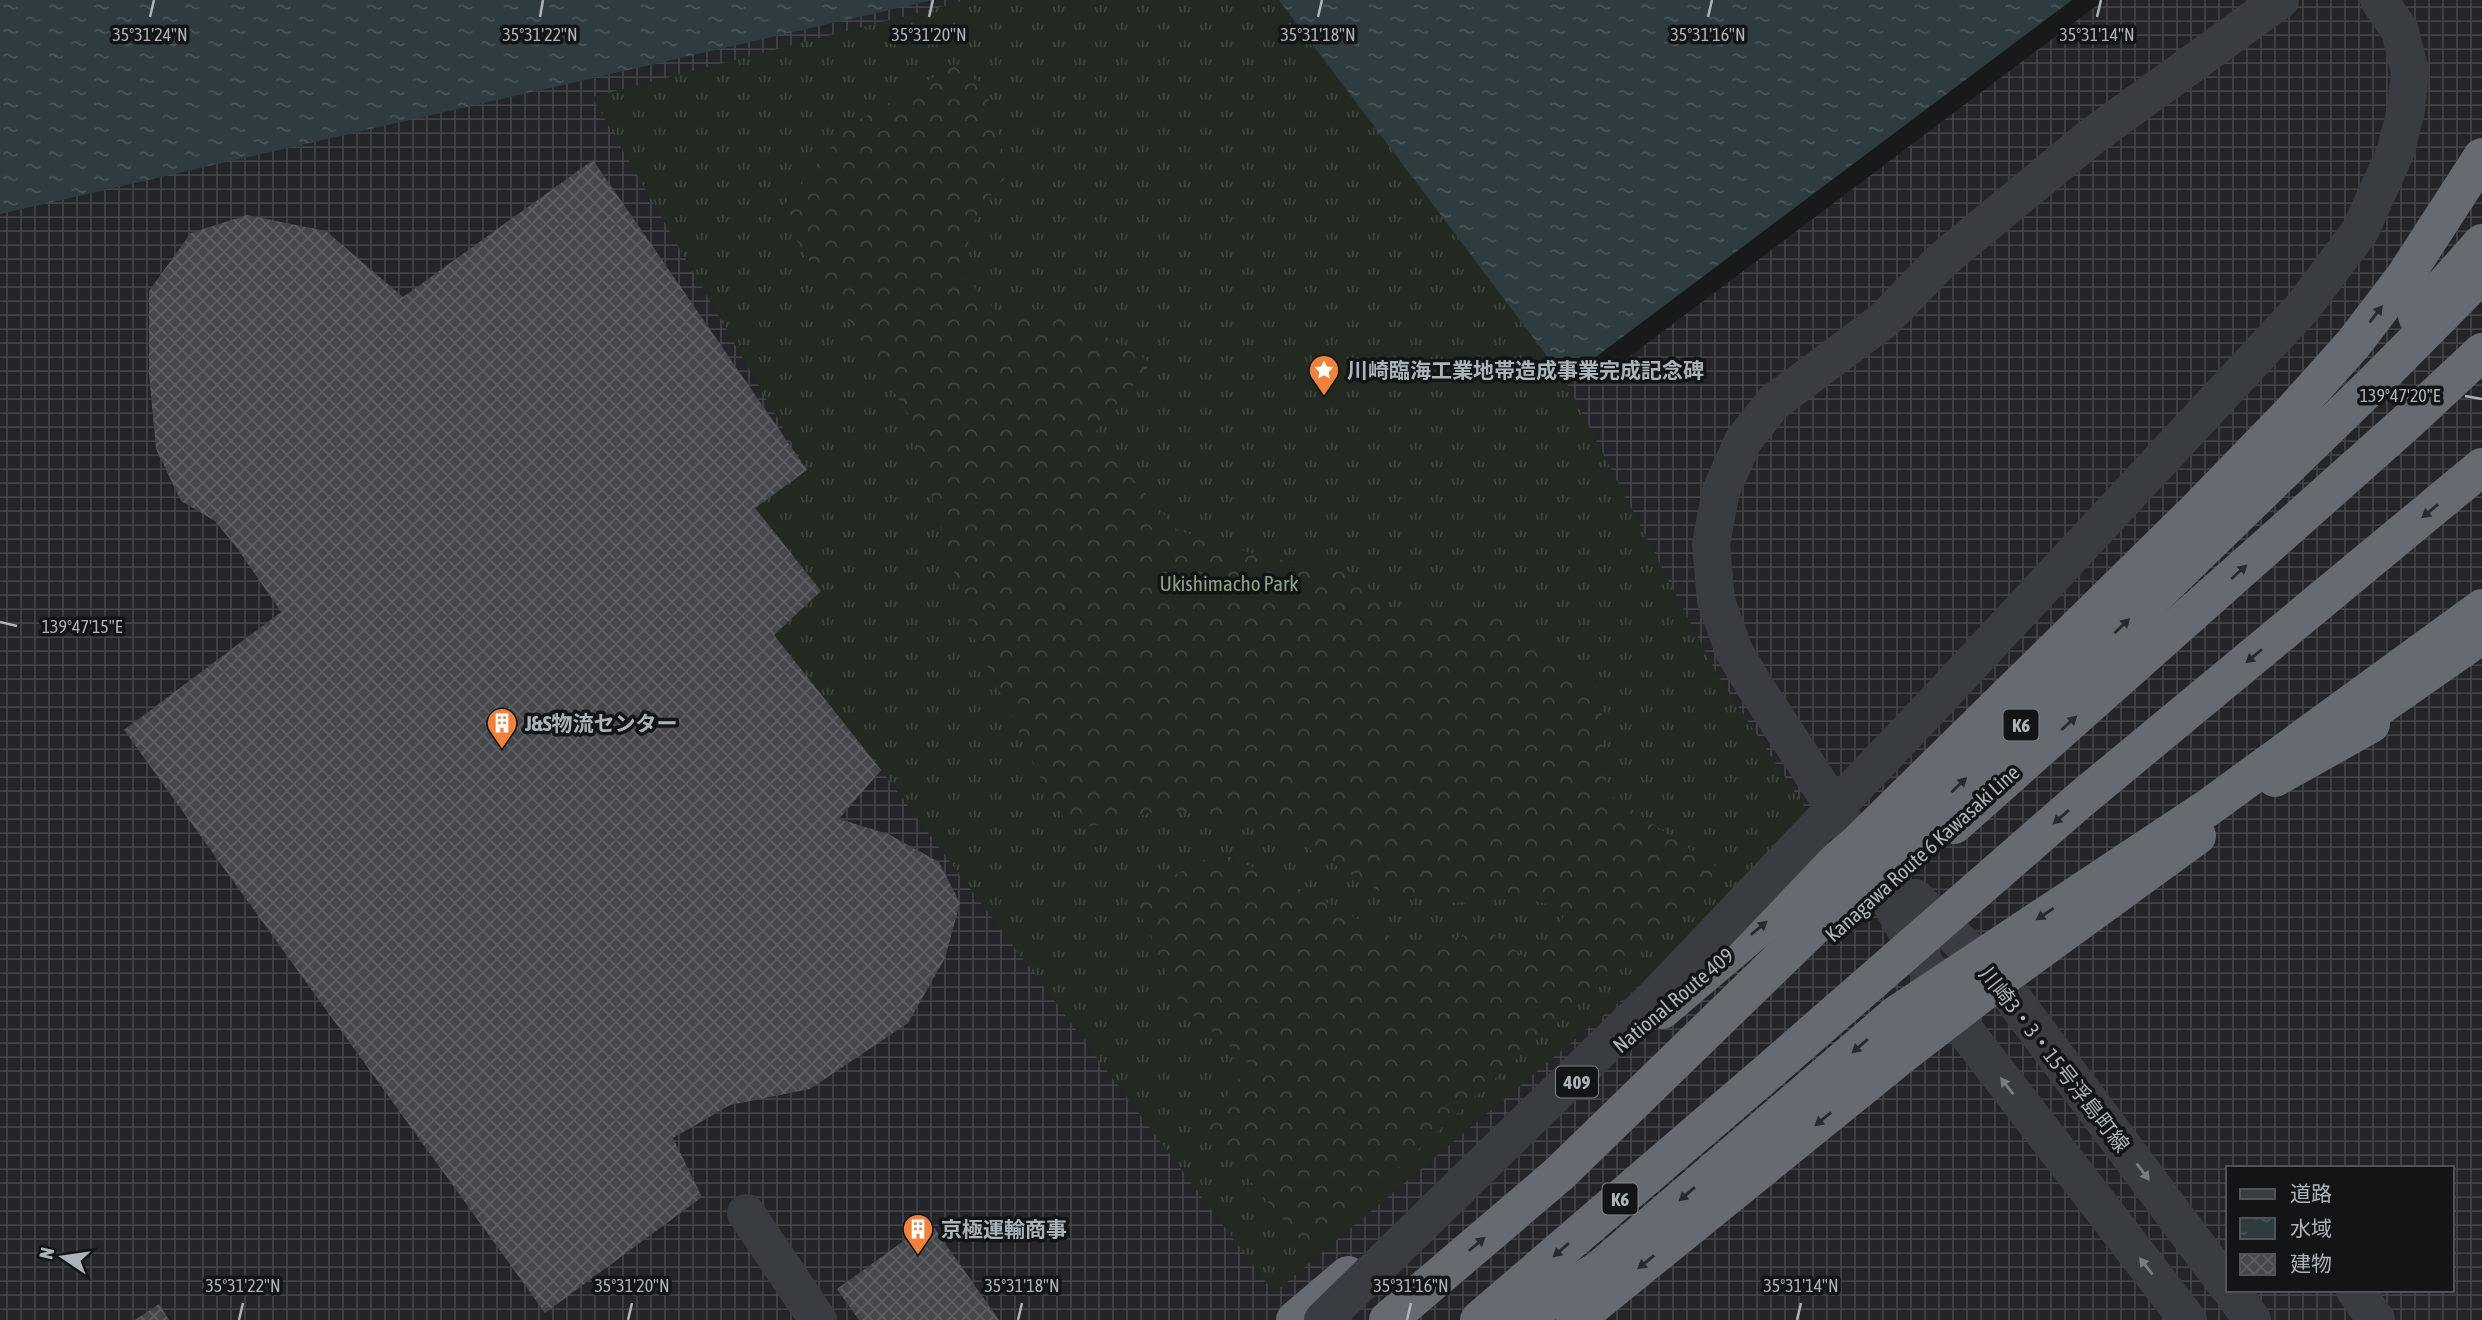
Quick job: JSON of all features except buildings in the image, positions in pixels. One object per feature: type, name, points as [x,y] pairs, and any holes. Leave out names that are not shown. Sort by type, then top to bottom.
[{"type":"highway","points":[[2198,509],[2294,410],[2354,343],[2405,276],[2482,157]]},
{"type":"highway","points":[[2198,509],[2356,375],[2422,311],[2482,243]]},
{"type":"highway","name":"K6","points":[[1559,1174],[2482,274]]},
{"type":"highway","name":"Kanagawa Route 6 Kawasaki Line","points":[[1388,1320],[1559,1174],[2397,432],[2482,352]]},
{"type":"highway","name":"K6","points":[[1479,1320],[2081,799],[2482,467]]},
{"type":"highway","name":"National Route 409","points":[[1295,1320],[1858,843],[2198,509]]},
{"type":"highway","name":"K6","points":[[1520,1320],[1600,1269],[1897,1013],[2209,807],[2482,608]]},
{"type":"highway","points":[[1575,1320],[1999,980],[2275,778],[2482,635]]},
{"type":"highway","points":[[2275,778],[2482,662]]},
{"type":"street","points":[[2188,1320],[1953,1016],[1858,843],[1734,651],[1716,601],[1711,544],[1721,491],[1743,441],[1773,403],[1884,320],[1941,261],[2091,137],[2280,0]]},
{"type":"street","points":[[1323,1320],[1655,997],[1952,684],[2303,307],[2360,231],[2395,153],[2406,110],[2410,72],[2400,31],[2379,0]]},
{"type":"street","name":"川崎3・3・15号浮島町線","points":[[1858,843],[1999,980],[2226,1277]]},
{"type":"street","points":[[746,1213],[818,1320]]},
{"type":"street","name":"川崎3・3・15号浮島町線","points":[[2235,1292],[2252,1320]]},
{"type":"street","points":[[2356,1292],[2376,1320]]},
{"type":"shaded area","points":[[883,0],[1300,0],[1593,384],[2104,0],[2482,0],[2482,1320],[0,1320],[0,206]]},
{"type":"green space","name":"Ukishimacho Park","points":[[967,0],[1279,0],[1565,380],[1718,676],[1821,832],[1274,1293],[881,770],[774,635],[821,591],[755,508],[807,469],[592,97]]},
{"type":"green space","points":[[953,66],[985,85],[1009,174],[997,186],[971,226],[963,275],[995,310],[1059,309],[1151,363],[1094,434],[1177,530],[1260,556],[1352,572],[1397,615],[1502,612],[1600,691],[1607,793],[1721,870],[1309,1250],[1204,1127],[1250,1064],[1180,1004],[1133,897],[1219,852],[1315,896],[1409,947],[1489,931],[1535,965],[1568,909],[1518,897],[1465,904],[1386,895],[1284,834],[1169,809],[1072,830],[1049,796],[972,633],[908,414],[778,212],[849,126]]},
{"type":"water","points":[[0,0],[933,0],[0,214]]},
{"type":"water","points":[[1279,0],[2072,0],[1565,380]]},
{"type":"place","name":"川崎臨海工業地帯造成事業完成記念碑","points":[[1324,397]]},
{"type":"place","name":"J&S物流センター","points":[[502,750]]},
{"type":"place","name":"京極運輸商事","points":[[918,1256]]}]
